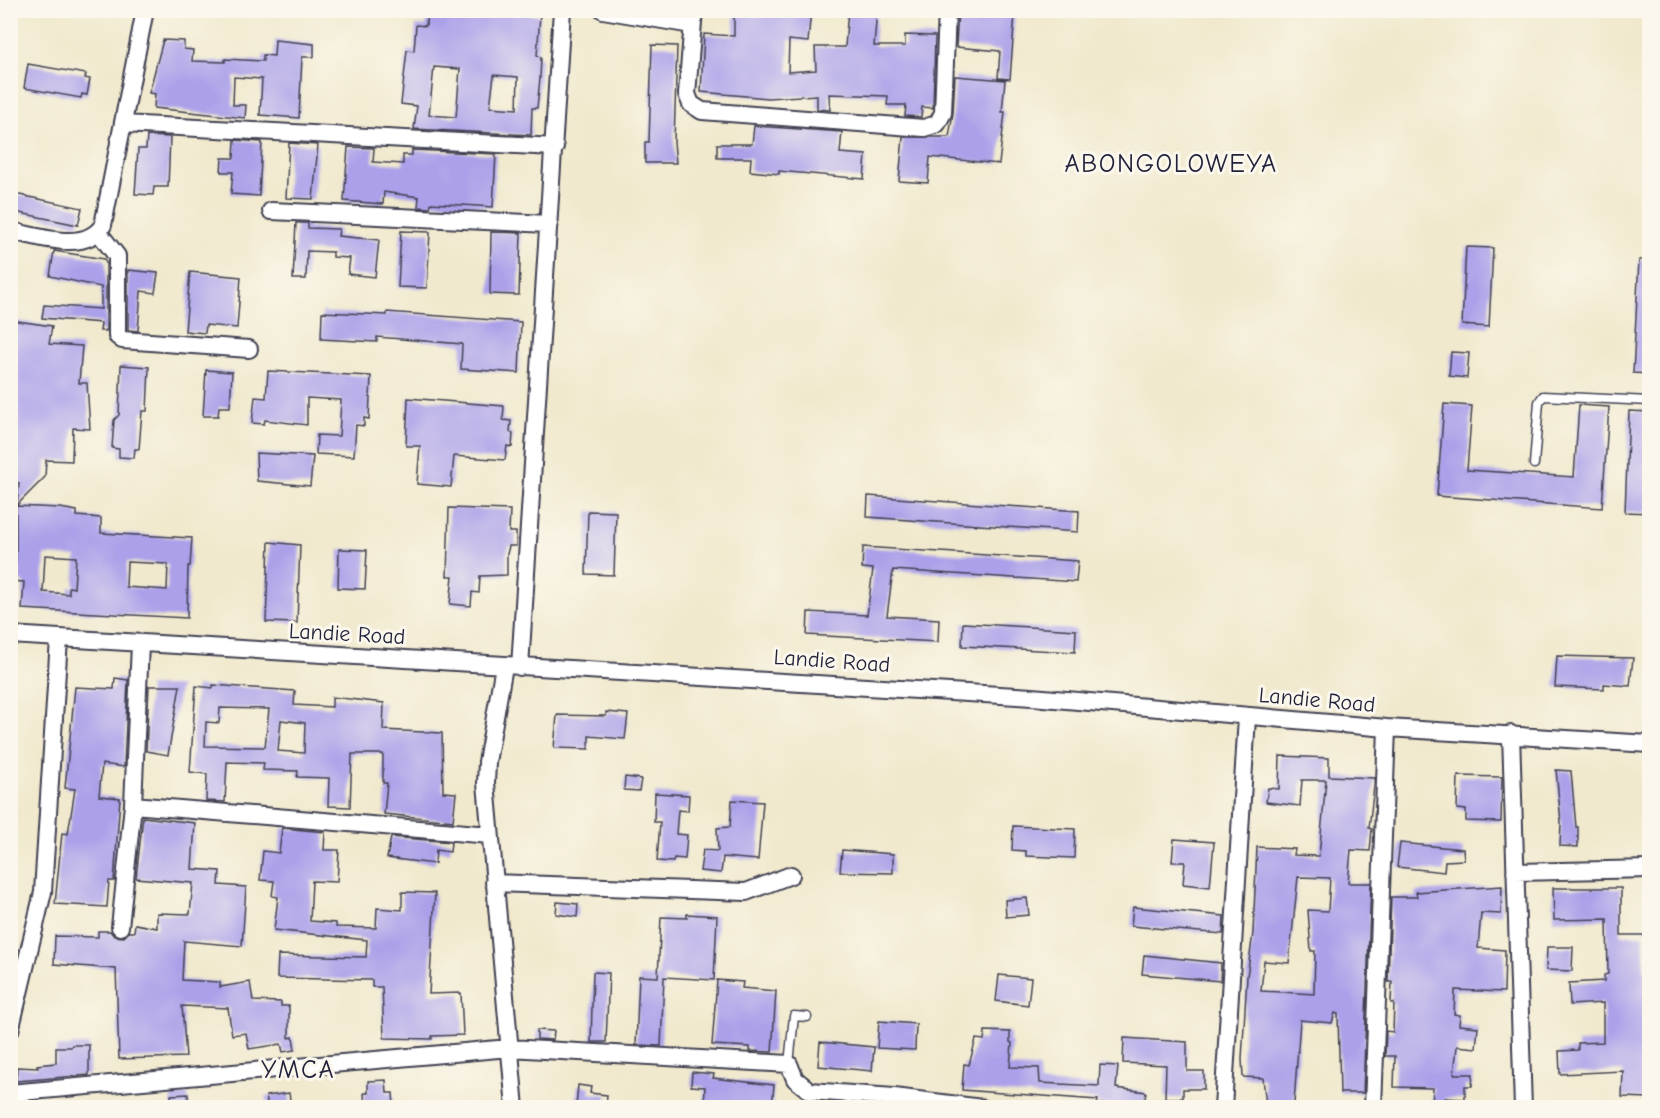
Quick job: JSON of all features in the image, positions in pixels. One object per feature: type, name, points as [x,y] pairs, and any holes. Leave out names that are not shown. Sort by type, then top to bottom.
[{"type":"street","points":[[10,231],[70,241],[87,240],[99,233],[106,213],[145,10]]},
{"type":"street","points":[[515,1107],[490,835],[487,762],[512,667],[555,147],[562,10]]},
{"type":"street","points":[[603,10],[693,17],[687,94],[691,104],[702,111],[924,128],[936,124],[943,113],[947,10]]},
{"type":"street","points":[[123,124],[555,147]]},
{"type":"street","points":[[271,210],[549,224]]},
{"type":"street","points":[[99,233],[117,256],[117,336],[122,340],[249,349]]},
{"type":"street","name":"Landie Road","points":[[10,635],[1032,697],[1387,728],[1650,744]]},
{"type":"street","points":[[10,1031],[43,892],[59,639]]},
{"type":"street","points":[[120,927],[133,805],[140,644]]},
{"type":"street","points":[[1223,1107],[1247,717]]},
{"type":"street","points":[[1374,1107],[1387,728]]},
{"type":"street","points":[[1510,734],[1522,1107]]},
{"type":"street","points":[[133,805],[490,835]]},
{"type":"street","points":[[1515,872],[1650,869]]},
{"type":"street","points":[[494,883],[746,892],[791,874]]},
{"type":"street","points":[[10,1093],[509,1048],[789,1064],[795,1079],[810,1090],[893,1102],[982,1107]]},
{"type":"lane","points":[[1534,464],[1539,402],[1543,396],[1650,401]]},
{"type":"lane","points":[[789,1064],[794,1016],[807,1017]]},
{"type":"building","points":[[450,10],[540,15],[537,56],[541,57],[540,78],[537,108],[532,108],[531,135],[414,129],[417,106],[401,104],[407,50],[414,51],[416,25],[426,26],[427,12],[449,14]],"holes":[[[434,67],[460,69],[456,117],[429,115]],[[494,75],[518,77],[517,109],[490,107]]]},
{"type":"building","points":[[734,10],[811,10],[808,42],[789,40],[788,72],[816,70],[815,47],[845,47],[848,10],[877,10],[874,46],[905,46],[905,35],[935,36],[933,108],[922,107],[921,117],[905,116],[906,105],[887,105],[888,96],[829,94],[830,110],[817,109],[817,95],[768,98],[701,92],[704,34],[734,36]]},
{"type":"building","points":[[958,10],[1015,13],[1010,79],[998,78],[1000,51],[956,47]]},
{"type":"building","points":[[163,40],[184,41],[184,49],[193,50],[192,61],[225,62],[225,59],[263,61],[263,55],[274,56],[275,40],[314,44],[314,57],[302,57],[299,118],[260,115],[262,79],[234,77],[233,105],[246,105],[245,118],[154,108],[155,94],[149,93]]},
{"type":"building","points":[[652,45],[677,46],[674,142],[676,163],[645,163],[645,142],[649,142]]},
{"type":"building","points":[[28,64],[86,74],[85,78],[90,79],[87,95],[82,94],[81,98],[24,88]]},
{"type":"building","points":[[955,76],[1005,80],[1002,112],[1005,112],[999,164],[930,157],[928,183],[899,181],[903,137],[949,137]]},
{"type":"building","points":[[754,126],[842,132],[840,153],[866,155],[864,179],[779,171],[779,174],[750,171],[751,158],[717,158],[717,144],[752,144]]},
{"type":"building","points":[[147,136],[170,137],[168,187],[154,187],[153,195],[135,194],[138,149],[146,149]]},
{"type":"building","points":[[235,140],[262,142],[259,196],[231,194],[233,172],[221,172],[222,158],[234,158]]},
{"type":"building","points":[[289,143],[318,145],[313,199],[286,198]]},
{"type":"building","points":[[348,147],[374,148],[373,162],[403,164],[403,155],[412,155],[412,150],[496,154],[493,207],[431,203],[430,208],[418,207],[419,197],[384,192],[383,204],[344,201]]},
{"type":"building","points":[[10,193],[82,208],[78,225],[10,211]]},
{"type":"building","points":[[296,223],[308,223],[308,228],[339,229],[338,236],[379,240],[375,277],[348,274],[350,258],[333,257],[333,252],[307,251],[306,279],[293,279]]},
{"type":"building","points":[[401,231],[430,232],[427,288],[398,287]]},
{"type":"building","points":[[491,232],[521,233],[519,295],[490,294]]},
{"type":"building","points":[[1466,247],[1493,248],[1489,327],[1462,325]]},
{"type":"building","points":[[54,251],[104,259],[106,263],[106,331],[100,331],[101,323],[42,318],[44,305],[101,309],[101,287],[50,276]]},
{"type":"building","points":[[1639,260],[1650,260],[1650,374],[1633,373]]},
{"type":"building","points":[[128,270],[158,273],[155,293],[141,291],[138,331],[128,330]]},
{"type":"building","points":[[190,272],[241,277],[237,328],[206,325],[205,333],[185,331]]},
{"type":"building","points":[[322,312],[387,315],[387,312],[521,322],[519,373],[461,369],[462,344],[377,337],[377,342],[321,339]]},
{"type":"building","points":[[10,320],[52,326],[49,344],[82,346],[79,383],[87,383],[90,429],[73,428],[72,461],[46,460],[45,477],[17,505],[19,483],[10,482]]},
{"type":"building","points":[[1451,352],[1469,353],[1467,378],[1449,376]]},
{"type":"building","points":[[121,365],[149,367],[147,411],[142,411],[139,449],[135,449],[134,458],[119,457],[119,449],[112,448],[114,420],[119,415]]},
{"type":"building","points":[[206,370],[232,372],[230,407],[219,407],[218,416],[203,416]]},
{"type":"building","points":[[268,371],[371,376],[369,419],[364,418],[364,426],[356,425],[354,456],[316,454],[317,435],[339,436],[341,400],[307,398],[307,425],[265,420],[264,424],[252,423],[255,397],[266,398]]},
{"type":"building","points":[[408,398],[504,406],[503,420],[511,421],[510,432],[513,433],[512,447],[507,446],[505,460],[454,456],[451,487],[417,484],[420,446],[406,446]]},
{"type":"building","points":[[1444,404],[1472,406],[1467,470],[1574,477],[1579,405],[1609,407],[1602,508],[1437,496]]},
{"type":"building","points":[[1629,411],[1650,412],[1650,513],[1625,512]]},
{"type":"building","points":[[256,453],[313,456],[310,486],[257,481]]},
{"type":"building","points":[[868,496],[1079,511],[1078,532],[867,517]]},
{"type":"building","points":[[16,506],[60,508],[77,511],[77,516],[101,518],[101,533],[192,538],[190,566],[188,566],[187,618],[22,609],[24,582],[10,581],[10,562],[16,562]],"holes":[[[45,555],[76,557],[74,588],[69,587],[69,594],[43,592]],[[127,562],[168,564],[167,590],[126,587]]]},
{"type":"building","points":[[449,508],[510,510],[509,532],[516,532],[516,546],[509,546],[507,554],[507,575],[480,576],[479,593],[472,592],[471,606],[450,604],[453,576],[447,576]]},
{"type":"building","points":[[588,511],[616,512],[614,575],[586,574]]},
{"type":"building","points":[[269,542],[300,545],[297,623],[266,622]]},
{"type":"building","points":[[863,547],[1078,561],[1076,582],[893,570],[887,616],[939,619],[938,642],[807,635],[808,612],[867,615],[873,569],[862,568]]},
{"type":"building","points":[[339,549],[367,550],[365,589],[338,588]]},
{"type":"building","points":[[963,623],[1076,630],[1075,652],[962,646]]},
{"type":"building","points":[[1557,656],[1633,658],[1630,686],[1604,684],[1604,689],[1555,687]]},
{"type":"building","points":[[115,678],[128,680],[124,767],[102,764],[99,796],[120,798],[114,881],[109,881],[107,907],[55,904],[62,833],[68,834],[75,789],[65,788],[75,687],[114,689]]},
{"type":"building","points":[[213,685],[295,691],[294,705],[332,707],[332,697],[384,703],[383,730],[442,733],[443,792],[456,793],[453,821],[384,814],[387,783],[383,783],[383,754],[352,754],[350,807],[328,806],[329,778],[297,777],[298,771],[263,770],[264,763],[227,762],[225,802],[206,801],[207,774],[190,772],[196,686],[213,688]],"holes":[[[220,708],[269,709],[265,747],[205,746],[206,722],[219,723]],[[281,720],[305,723],[304,753],[278,751]]]},
{"type":"building","points":[[149,686],[180,686],[168,755],[146,751]]},
{"type":"building","points":[[606,712],[628,714],[625,739],[589,736],[589,749],[554,748],[557,715],[606,716]]},
{"type":"building","points":[[1280,756],[1329,758],[1329,776],[1375,778],[1369,828],[1372,829],[1370,851],[1351,850],[1348,883],[1371,883],[1363,1093],[1340,1093],[1338,1014],[1335,1013],[1332,1023],[1300,1020],[1294,1103],[1266,1105],[1263,1078],[1243,1077],[1242,1059],[1247,977],[1253,933],[1257,847],[1295,849],[1294,855],[1319,856],[1326,780],[1302,780],[1300,806],[1266,802],[1268,788],[1279,789]],"holes":[[[1298,877],[1330,878],[1328,911],[1308,910],[1311,951],[1315,951],[1314,994],[1261,991],[1264,961],[1289,963]]]},
{"type":"building","points":[[1556,770],[1571,771],[1576,827],[1578,827],[1578,847],[1560,846],[1561,822]]},
{"type":"building","points":[[1458,776],[1502,777],[1501,822],[1466,821],[1466,810],[1457,809]]},
{"type":"building","points":[[625,777],[641,779],[639,791],[624,790]]},
{"type":"building","points":[[655,793],[689,795],[688,811],[678,810],[676,834],[687,835],[685,859],[674,858],[673,862],[657,861],[660,822],[654,822]]},
{"type":"building","points":[[732,800],[763,802],[758,860],[723,857],[721,873],[700,871],[703,850],[718,851],[717,828],[730,827]]},
{"type":"building","points":[[143,817],[195,823],[192,869],[220,871],[219,885],[246,887],[242,946],[184,941],[182,980],[220,982],[220,987],[250,982],[253,1001],[281,1002],[281,1006],[289,1006],[289,1038],[293,1037],[295,1050],[283,1052],[281,1044],[249,1049],[246,1033],[232,1035],[228,1008],[182,1006],[186,1057],[119,1059],[116,969],[54,964],[55,936],[98,937],[98,931],[110,931],[114,936],[124,937],[129,932],[134,932],[135,924],[157,928],[157,913],[190,914],[193,883],[136,878]]},
{"type":"building","points":[[1013,826],[1075,829],[1074,858],[1026,856],[1026,851],[1012,850]]},
{"type":"building","points":[[282,828],[325,832],[324,850],[339,850],[337,882],[312,881],[310,921],[336,923],[336,927],[376,928],[377,908],[402,910],[402,892],[435,893],[429,994],[461,993],[463,1035],[432,1036],[432,1039],[384,1038],[382,987],[372,987],[372,980],[277,978],[278,955],[366,957],[367,940],[274,930],[278,897],[272,896],[274,881],[260,880],[263,851],[279,853]]},
{"type":"building","points":[[391,837],[451,842],[450,852],[436,850],[435,864],[387,858]]},
{"type":"building","points":[[1174,839],[1214,842],[1210,887],[1183,884],[1185,862],[1172,862]]},
{"type":"building","points":[[1400,843],[1463,849],[1464,860],[1445,861],[1444,872],[1397,867]]},
{"type":"building","points":[[842,850],[893,854],[893,873],[840,872]]},
{"type":"building","points":[[1502,886],[1501,914],[1481,913],[1478,948],[1505,950],[1504,992],[1455,990],[1454,1014],[1460,1015],[1459,1025],[1478,1027],[1476,1048],[1457,1046],[1454,1074],[1473,1074],[1472,1086],[1465,1086],[1465,1099],[1445,1098],[1445,1106],[1432,1106],[1433,1088],[1394,1087],[1395,1056],[1385,1056],[1386,1031],[1393,1032],[1392,982],[1388,982],[1391,897],[1417,897],[1416,892]]},
{"type":"building","points":[[1553,888],[1621,888],[1621,935],[1644,935],[1644,973],[1650,973],[1650,1098],[1622,1097],[1623,1071],[1560,1074],[1559,1051],[1578,1050],[1578,1043],[1603,1042],[1603,1003],[1570,1005],[1569,983],[1604,981],[1604,975],[1608,974],[1607,919],[1554,920]]},
{"type":"building","points":[[1027,898],[1029,915],[1006,917],[1005,900]]},
{"type":"building","points":[[557,902],[578,904],[577,917],[556,914]]},
{"type":"building","points":[[1133,907],[1224,916],[1223,934],[1131,926]]},
{"type":"building","points":[[687,914],[717,916],[714,980],[664,977],[661,1046],[636,1045],[639,976],[658,977],[661,917],[687,918]]},
{"type":"building","points":[[1547,947],[1573,947],[1572,971],[1546,970]]},
{"type":"building","points":[[1144,955],[1221,963],[1220,981],[1142,974]]},
{"type":"building","points":[[593,972],[609,973],[606,1042],[591,1042]]},
{"type":"building","points":[[999,975],[1031,978],[1028,1005],[996,1001]]},
{"type":"building","points":[[717,980],[743,982],[742,988],[776,991],[772,1052],[750,1051],[750,1047],[712,1045]]},
{"type":"building","points":[[879,1021],[916,1024],[915,1050],[877,1048]]},
{"type":"building","points":[[537,1030],[554,1031],[553,1040],[537,1039]]},
{"type":"building","points":[[985,1031],[1010,1032],[1012,1043],[1010,1067],[1039,1068],[1040,1083],[1099,1086],[1100,1065],[1118,1066],[1116,1088],[1146,1092],[1144,1107],[1097,1104],[1098,1100],[962,1090],[964,1064],[969,1065],[976,1039],[984,1040]]},
{"type":"building","points":[[1124,1038],[1187,1042],[1187,1071],[1204,1071],[1204,1089],[1183,1089],[1183,1098],[1165,1098],[1166,1065],[1123,1063]]},
{"type":"building","points":[[820,1042],[874,1047],[872,1071],[818,1066]]},
{"type":"building","points":[[72,1045],[89,1045],[89,1075],[16,1081],[17,1067],[38,1068],[37,1065],[56,1063],[56,1047],[71,1047]]},
{"type":"building","points":[[692,1072],[714,1074],[713,1078],[774,1085],[772,1107],[704,1107],[705,1087],[691,1086]]},
{"type":"building","points":[[386,1080],[387,1093],[393,1093],[394,1107],[365,1107],[364,1093],[368,1093],[368,1081]]},
{"type":"building","points":[[578,1085],[591,1087],[590,1093],[607,1095],[606,1107],[576,1107]]},
{"type":"building","points":[[289,1093],[291,1107],[268,1107],[266,1096]]},
{"type":"building","points":[[188,1094],[189,1106],[172,1107],[171,1095]]},
{"type":"district","name":"ABONGOLOWEYA","points":[[1171,164]]},
{"type":"district","name":"YMCA","points":[[298,1070]]}]
